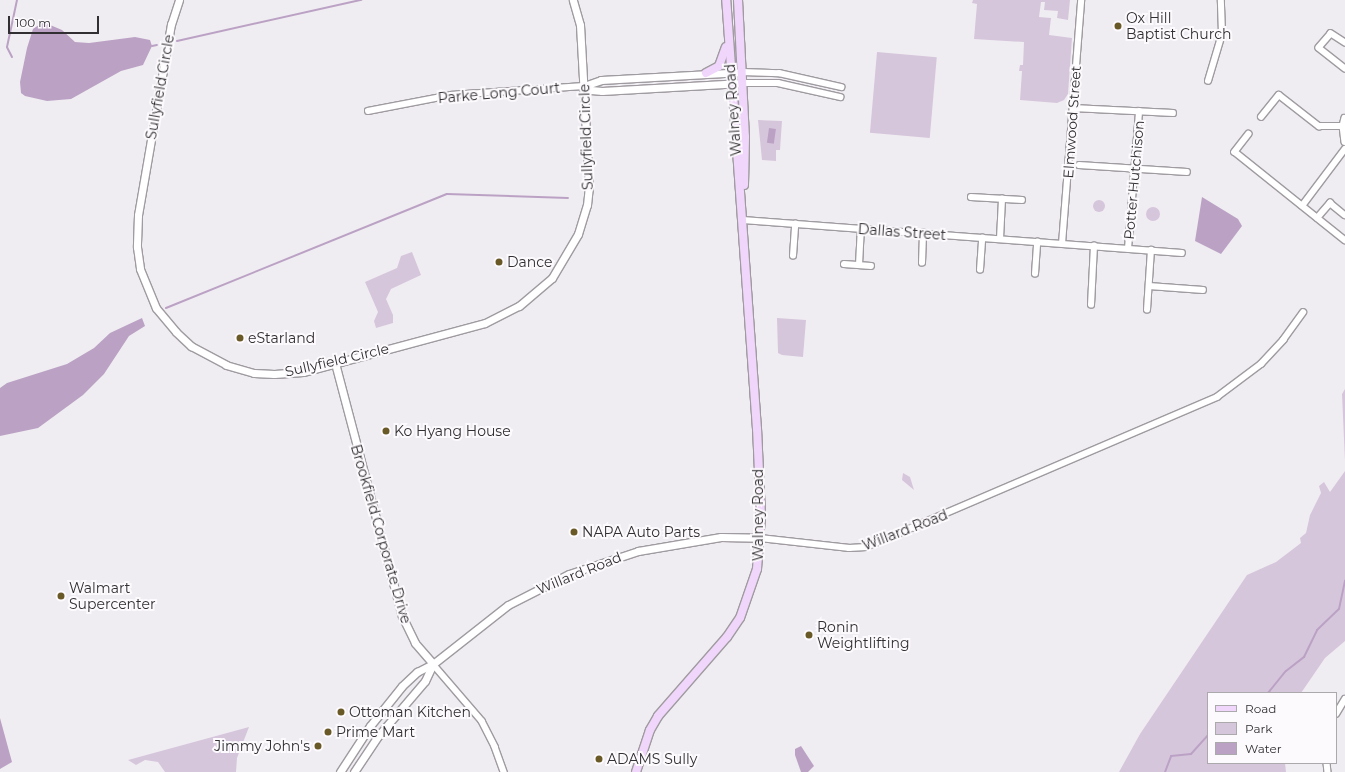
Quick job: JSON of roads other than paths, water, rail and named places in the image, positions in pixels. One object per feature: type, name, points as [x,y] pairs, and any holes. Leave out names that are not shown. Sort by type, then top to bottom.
[{"type":"main road","name":"Walney Road","points":[[636,772],[650,730],[658,716],[727,637],[740,618],[755,580],[760,538],[757,429],[726,0]]},
{"type":"main road","name":"Walney Road","points":[[738,0],[745,137],[743,220]]},
{"type":"main road","points":[[706,73],[720,65],[728,40]]},
{"type":"street","name":"Sullyfield Circle","points":[[179,0],[171,24],[138,215],[137,253],[147,289],[162,316],[183,339],[203,354],[226,365],[254,373],[274,374],[303,372],[492,320],[519,306],[552,278],[578,234],[587,205],[589,178],[580,25],[573,0]]},
{"type":"street","name":"Elmwood Street","points":[[1062,244],[1081,0]]},
{"type":"street","points":[[1208,82],[1222,34],[1221,0]]},
{"type":"street","points":[[1345,43],[1331,34],[1320,48],[1345,68]]},
{"type":"street","points":[[584,86],[601,80],[742,72],[779,73],[819,84],[841,87]]},
{"type":"street","points":[[584,86],[591,90],[602,91],[742,83],[778,83],[840,97]]},
{"type":"street","name":"Parke Long Court","points":[[368,111],[451,95],[584,86]]},
{"type":"street","points":[[1262,117],[1279,95],[1319,126],[1344,126]]},
{"type":"street","points":[[1073,108],[1173,113]]},
{"type":"street","name":"Potter Hutchison","points":[[1128,249],[1139,111]]},
{"type":"street","points":[[1345,118],[1345,142]]},
{"type":"street","points":[[1249,134],[1235,152],[1345,240]]},
{"type":"street","points":[[1302,206],[1345,149]]},
{"type":"street","points":[[1079,165],[1187,172]]},
{"type":"street","points":[[971,197],[1022,200]]},
{"type":"street","points":[[1000,239],[1002,199]]},
{"type":"street","points":[[1317,218],[1330,202],[1345,215]]},
{"type":"street","name":"Dallas Street","points":[[743,220],[1182,252]]},
{"type":"street","points":[[793,256],[795,224]]},
{"type":"street","points":[[859,265],[861,229]]},
{"type":"street","points":[[922,263],[923,234]]},
{"type":"street","points":[[980,270],[982,238]]},
{"type":"street","points":[[1035,274],[1037,242]]},
{"type":"street","points":[[1091,305],[1094,246]]},
{"type":"street","points":[[1147,310],[1151,250]]},
{"type":"street","points":[[844,264],[871,266]]},
{"type":"street","points":[[1149,286],[1203,290]]},
{"type":"street","name":"Willard Road","points":[[340,772],[370,726],[402,686],[417,672],[433,664],[494,614],[552,582],[587,567],[623,555],[674,543],[721,537],[760,538],[849,548],[866,547],[1217,397],[1261,364],[1283,340],[1303,312]]},
{"type":"street","name":"Brookfield Corporate Drive","points":[[335,363],[402,616],[415,643],[482,721],[495,746],[504,772]]},
{"type":"street","name":"Willard Road","points":[[354,772],[378,736],[425,681],[433,664]]},
{"type":"street","points":[[1337,712],[1345,699]]},
{"type":"water","points":[[43,22],[62,30],[75,42],[89,43],[135,37],[150,40],[152,46],[143,65],[121,71],[71,99],[47,101],[25,96],[21,93],[20,82],[27,48],[33,29]]},
{"type":"water","points":[[769,128],[776,129],[774,144],[767,143]]},
{"type":"water","points":[[1202,197],[1238,219],[1242,226],[1221,254],[1195,241]]},
{"type":"water","points":[[142,318],[145,326],[129,336],[104,374],[83,395],[38,428],[0,436],[0,388],[7,383],[67,364],[94,348],[110,333]]},
{"type":"water","points":[[0,718],[12,762],[0,769]]},
{"type":"water","points":[[801,746],[814,766],[808,772],[801,772],[795,755],[795,749]]},
{"type":"waterway","points":[[12,57],[7,47],[17,0]]},
{"type":"waterway","points":[[177,41],[361,0]]},
{"type":"waterway","points":[[152,46],[157,45]]},
{"type":"waterway","points":[[166,308],[447,194],[568,198]]},
{"type":"waterway","points":[[1269,692],[1286,671],[1304,657],[1317,630],[1339,609],[1345,581]]},
{"type":"waterway","points":[[1165,772],[1171,756],[1191,754],[1207,736]]},
{"type":"place","name":"Ox Hill Baptist Church","points":[[1118,26]]},
{"type":"place","name":"Dance","points":[[499,262]]},
{"type":"place","name":"eStarland","points":[[240,338]]},
{"type":"place","name":"Ko Hyang House","points":[[386,431]]},
{"type":"place","name":"NAPA Auto Parts","points":[[574,532]]},
{"type":"place","name":"Walmart Supercenter","points":[[61,596]]},
{"type":"place","name":"Ronin Weightlifting","points":[[809,635]]},
{"type":"place","name":"Ottoman Kitchen","points":[[341,712]]},
{"type":"place","name":"Prime Mart","points":[[328,732]]},
{"type":"place","name":"Jimmy John's","points":[[318,746]]},
{"type":"place","name":"ADAMS Sully","points":[[599,759]]}]
